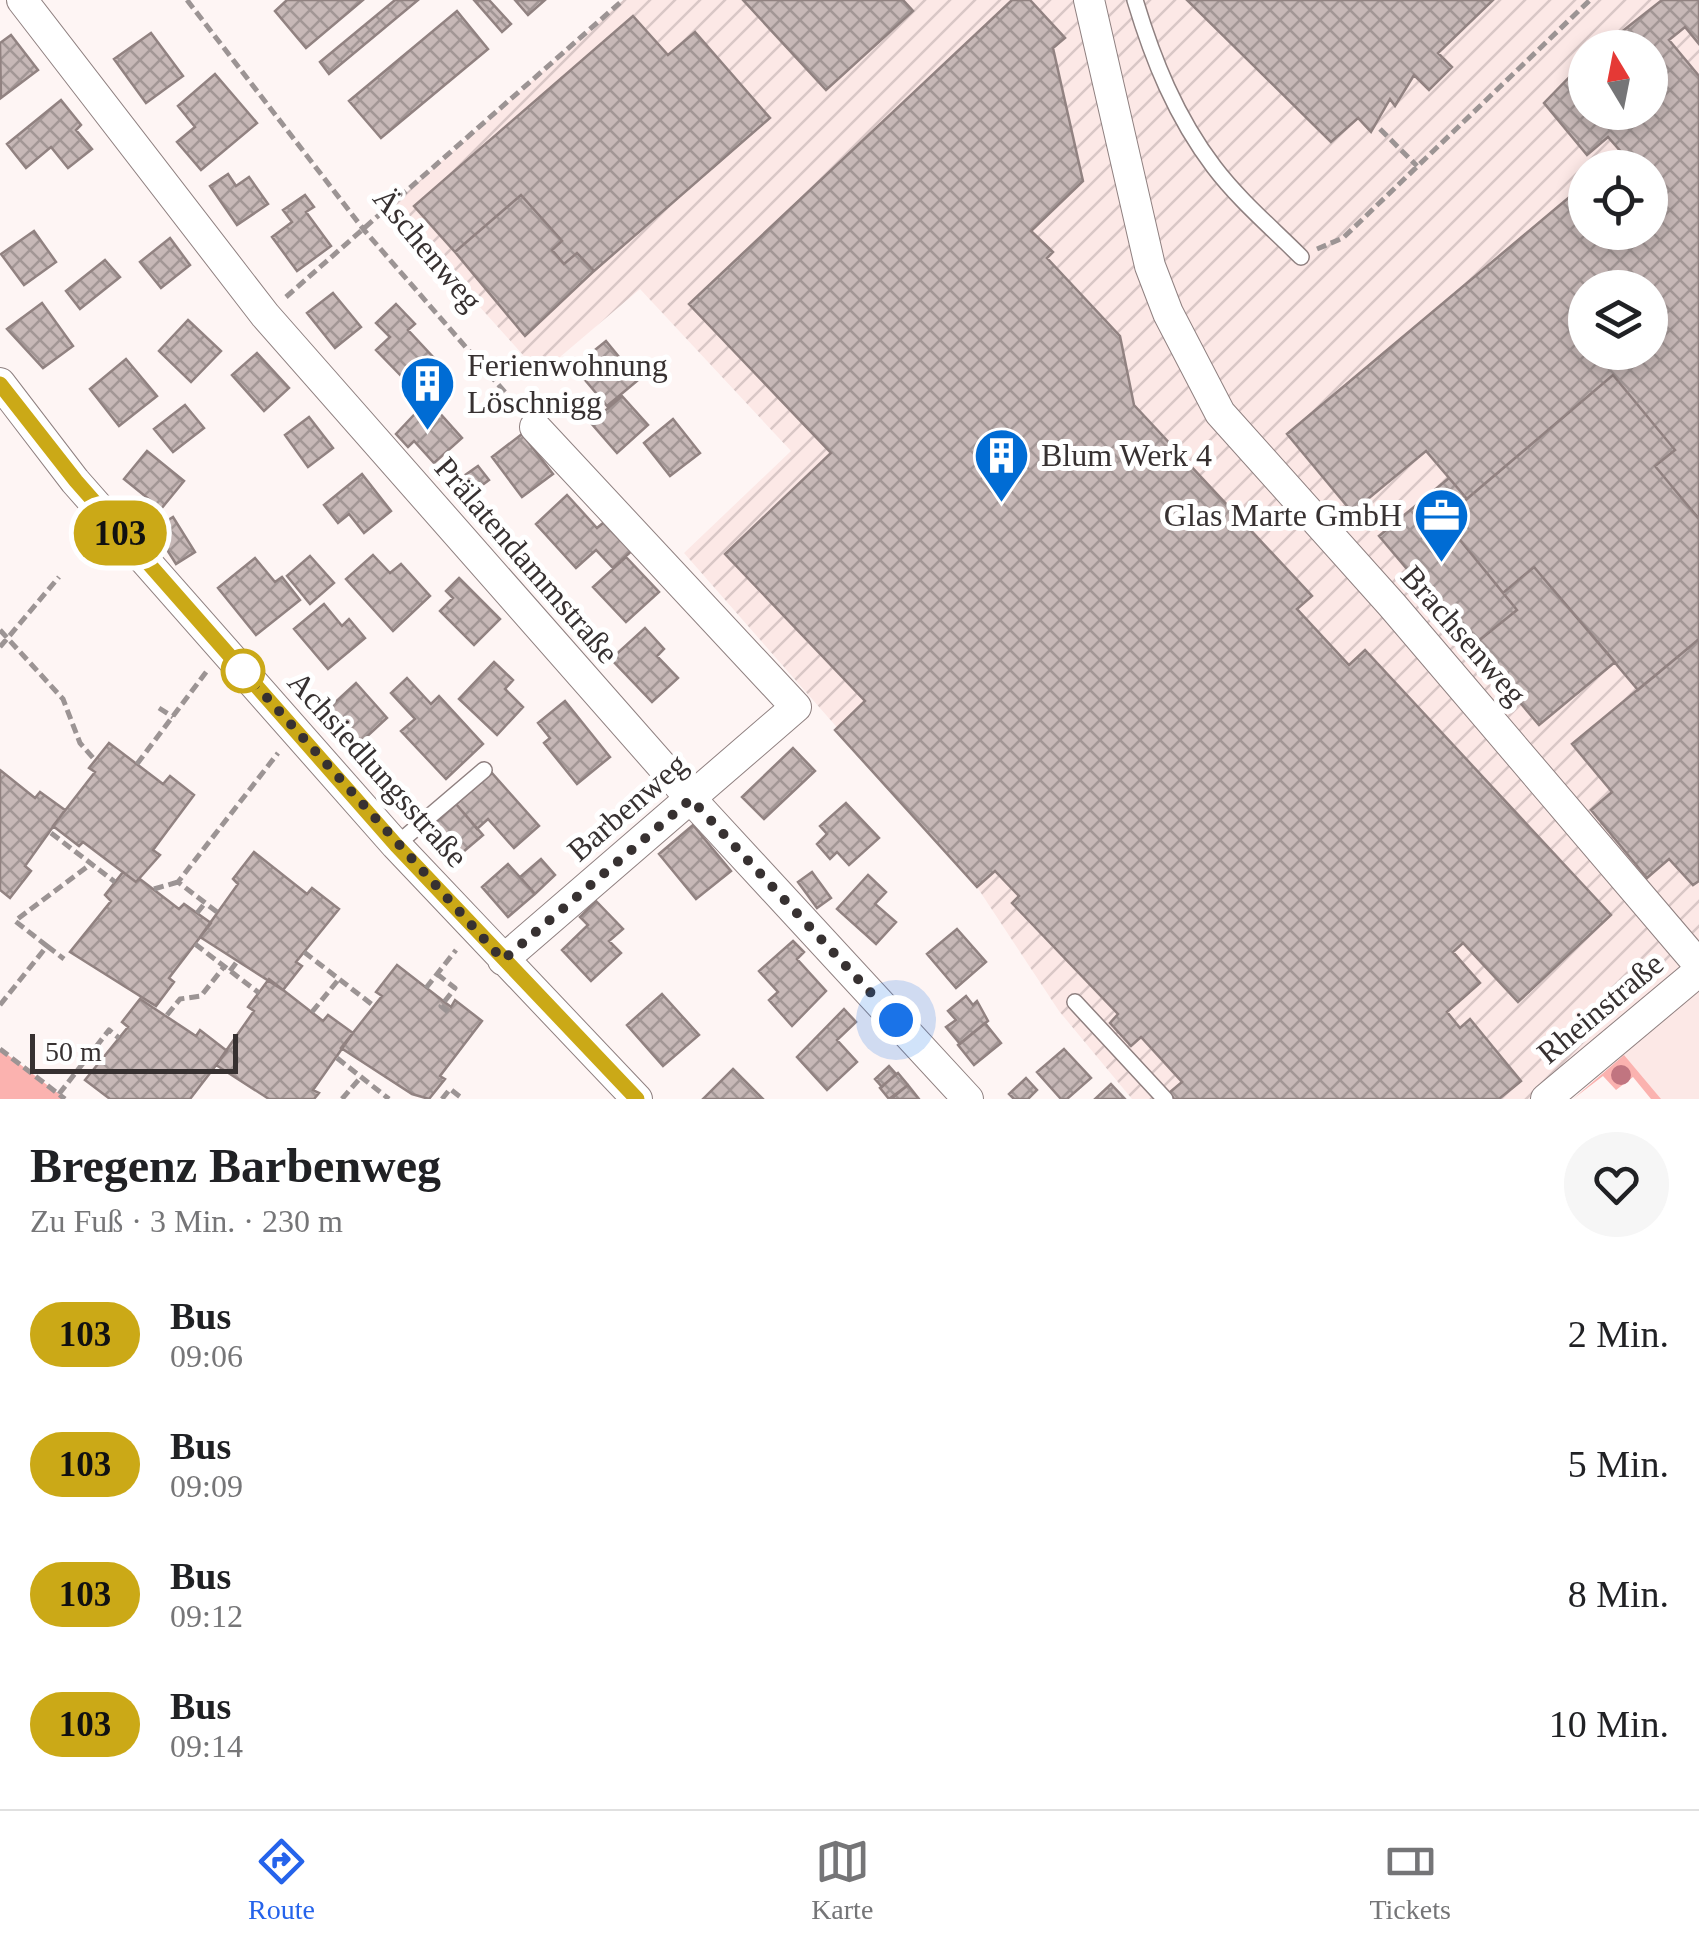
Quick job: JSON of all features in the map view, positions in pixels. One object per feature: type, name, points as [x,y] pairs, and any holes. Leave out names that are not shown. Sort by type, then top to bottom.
[{"type":"street","name":"Prälatendammstraße","points":[[22,0],[265,315],[691,799],[968,1099]]},
{"type":"street","name":"Brachsenweg","points":[[1089,0],[1150,266],[1168,313],[1220,413],[1392,605],[1699,968]]},
{"type":"street","name":"Achsiedlungsstraße","points":[[0,384],[76,481],[396,845],[637,1099]]},
{"type":"street","name":"Barbenweg","points":[[503,960],[796,707],[536,426]]},
{"type":"street","name":"Rheinstraße","points":[[1546,1099],[1699,968]]},
{"type":"lane","points":[[1135,0],[1151,53],[1181,119],[1216,170],[1301,257]]},
{"type":"lane","points":[[396,845],[484,770]]},
{"type":"lane","points":[[1075,1002],[1166,1099]]},
{"type":"path","name":"Äschenweg","points":[[187,0],[364,230],[536,426]]},
{"type":"path","points":[[265,315],[623,0]]},
{"type":"path","points":[[1301,257],[1343,238],[1590,0]]},
{"type":"path","points":[[1380,130],[1418,166]]},
{"type":"path","points":[[0,647],[58,577]]},
{"type":"path","points":[[0,630],[64,699],[80,743],[95,760]]},
{"type":"path","points":[[137,764],[224,649]]},
{"type":"path","points":[[160,708],[173,717]]},
{"type":"path","points":[[154,889],[178,882],[296,730]]},
{"type":"path","points":[[51,833],[73,846],[115,882]]},
{"type":"path","points":[[64,959],[15,921],[92,864]]},
{"type":"path","points":[[178,882],[216,912]]},
{"type":"path","points":[[197,913],[205,903]]},
{"type":"path","points":[[426,988],[473,928]]},
{"type":"path","points":[[195,944],[259,993]]},
{"type":"path","points":[[0,1005],[48,946]]},
{"type":"path","points":[[304,952],[374,1006]]},
{"type":"path","points":[[167,1014],[180,1000],[201,996],[240,960]]},
{"type":"path","points":[[437,974],[454,988],[441,1006],[448,1012]]},
{"type":"path","points":[[312,1012],[339,979]]},
{"type":"path","points":[[0,1049],[62,1097],[109,1030],[119,1038]]},
{"type":"path","points":[[338,1058],[389,1099]]},
{"type":"path","points":[[342,1099],[365,1066]]},
{"type":"path","points":[[442,1099],[450,1089],[464,1099]]},
{"type":"shaded area","points":[[623,0],[1699,0],[1699,971],[1546,1099],[1132,1099],[1059,1011],[977,887],[684,553],[791,451],[640,289],[540,374],[390,207]]},
{"type":"shaded area","points":[[1699,971],[1699,1099],[1657,1099],[1611,1044]]},
{"type":"shaded area","points":[[0,1049],[59,1094],[65,1099],[0,1099]]},
{"type":"shaded area","points":[[1624,1055],[1661,1099],[1651,1099],[1633,1077],[1616,1090],[1603,1076],[1573,1099]]},
{"type":"building","points":[[287,0],[363,0],[306,48],[275,11]]},
{"type":"building","points":[[395,0],[418,0],[329,74],[320,62]]},
{"type":"building","points":[[474,0],[489,0],[511,24],[502,32]]},
{"type":"building","points":[[515,0],[545,0],[528,15]]},
{"type":"building","points":[[743,0],[903,0],[913,11],[826,90]]},
{"type":"building","name":"Blum Werk 4","points":[[1012,0],[1030,0],[1065,38],[1053,48],[1083,181],[1031,231],[1053,252],[1047,258],[1120,336],[1134,405],[1312,596],[1297,609],[1349,665],[1365,650],[1611,915],[1518,1002],[1463,943],[1453,952],[1480,983],[1447,1012],[1460,1028],[1470,1019],[1521,1081],[1499,1099],[1174,1099],[1169,1093],[1182,1082],[1141,1037],[1131,1046],[1110,1023],[1118,1014],[1012,903],[1019,896],[995,871],[977,887],[835,730],[865,701],[725,554],[831,453],[689,304]]},
{"type":"building","points":[[1187,0],[1493,0],[1438,53],[1452,67],[1429,90],[1414,75],[1395,106],[1390,99],[1371,132],[1358,118],[1331,142]]},
{"type":"building","points":[[1662,0],[1699,0],[1699,44],[1685,27],[1669,40],[1699,76],[1699,519],[1655,466],[1675,450],[1613,375],[1467,499],[1426,451],[1352,512],[1287,434],[1568,198],[1568,250],[1668,250],[1668,150],[1619,150],[1608,137],[1593,150],[1583,150],[1544,103],[1568,78],[1568,130],[1668,130],[1668,30],[1624,30]]},
{"type":"building","points":[[457,11],[488,49],[381,138],[349,101]]},
{"type":"building","points":[[633,16],[668,55],[695,32],[770,118],[594,271],[577,253],[564,264],[552,250],[562,241],[521,195],[455,252],[414,206]]},
{"type":"building","points":[[151,33],[183,76],[146,103],[114,59]]},
{"type":"building","points":[[11,35],[38,70],[1,98],[0,43]]},
{"type":"building","points":[[215,74],[257,123],[201,170],[177,142],[195,127],[178,106]]},
{"type":"building","points":[[61,100],[81,125],[76,130],[92,149],[68,168],[51,147],[26,168],[7,144]]},
{"type":"building","points":[[228,174],[236,186],[249,177],[268,204],[237,225],[210,186]]},
{"type":"building","points":[[305,195],[314,207],[306,212],[331,246],[297,271],[272,237],[292,222],[283,210]]},
{"type":"building","points":[[521,195],[562,241],[552,250],[564,264],[577,253],[594,271],[525,336],[455,252]]},
{"type":"building","points":[[34,231],[56,262],[24,285],[1,254]]},
{"type":"building","points":[[170,238],[190,265],[161,288],[140,262]]},
{"type":"building","points":[[105,260],[120,277],[80,309],[66,291]]},
{"type":"building","points":[[333,293],[361,327],[335,348],[307,313]]},
{"type":"building","points":[[42,303],[73,346],[43,368],[7,329]]},
{"type":"building","points":[[396,304],[415,324],[408,330],[434,358],[408,383],[376,350],[390,337],[376,323]]},
{"type":"building","points":[[188,320],[221,351],[191,382],[159,351]]},
{"type":"building","points":[[606,341],[638,380],[607,406],[574,367]]},
{"type":"building","points":[[257,353],[289,388],[264,411],[232,375]]},
{"type":"building","points":[[126,359],[157,396],[119,426],[90,389]]},
{"type":"building","points":[[1613,375],[1675,450],[1655,466],[1699,519],[1699,639],[1638,690],[1534,567],[1503,593],[1443,519]]},
{"type":"building","points":[[622,396],[648,425],[617,453],[591,423]]},
{"type":"building","name":"Ferienwohnung Löschnigg","points":[[428,400],[462,438],[434,463],[414,441],[408,447],[396,434]]},
{"type":"building","points":[[185,405],[204,428],[173,452],[154,429]]},
{"type":"building","points":[[309,417],[333,448],[308,467],[285,435]]},
{"type":"building","points":[[673,419],[700,453],[670,476],[644,443]]},
{"type":"building","points":[[522,434],[553,474],[522,497],[492,457]]},
{"type":"building","points":[[147,451],[184,481],[161,509],[124,479]]},
{"type":"building","points":[[478,466],[489,480],[469,495],[458,480]]},
{"type":"building","points":[[362,474],[391,511],[364,533],[349,514],[338,523],[324,505]]},
{"type":"building","name":"Glas Marte GmbH","points":[[1449,478],[1467,499],[1443,519],[1517,610],[1472,646],[1379,536]]},
{"type":"building","points":[[567,495],[597,528],[609,518],[636,547],[613,568],[596,550],[576,568],[536,524]]},
{"type":"building","points":[[173,517],[195,552],[176,564],[154,529]]},
{"type":"building","points":[[373,555],[390,573],[401,564],[430,596],[393,631],[346,579]]},
{"type":"building","points":[[310,556],[334,583],[310,604],[287,576]]},
{"type":"building","points":[[626,557],[659,592],[626,622],[593,587]]},
{"type":"building","points":[[255,558],[275,582],[282,577],[300,600],[256,635],[218,588]]},
{"type":"building","points":[[1534,567],[1615,662],[1539,725],[1472,646],[1517,610],[1503,593]]},
{"type":"building","points":[[459,578],[500,619],[474,645],[440,611],[453,598],[446,591]]},
{"type":"building","points":[[324,604],[342,626],[349,619],[365,638],[328,669],[294,629]]},
{"type":"building","points":[[645,628],[664,649],[657,656],[678,678],[652,702],[611,659]]},
{"type":"building","points":[[1699,639],[1699,881],[1693,885],[1669,859],[1647,878],[1591,810],[1612,792],[1572,744]]},
{"type":"building","points":[[494,662],[513,680],[505,689],[523,707],[497,735],[459,699]]},
{"type":"building","points":[[407,678],[431,704],[439,696],[483,744],[446,779],[401,731],[415,719],[391,693]]},
{"type":"building","points":[[356,683],[387,718],[361,742],[330,707]]},
{"type":"building","points":[[565,701],[610,757],[577,784],[544,743],[550,738],[538,723]]},
{"type":"building","points":[[109,743],[163,784],[170,776],[194,795],[153,850],[160,855],[136,882],[83,842],[79,846],[53,826],[95,772],[89,768]]},
{"type":"building","points":[[793,748],[815,771],[764,819],[742,797]]},
{"type":"building","points":[[0,770],[35,798],[40,792],[65,810],[25,866],[31,871],[10,898],[0,890]]},
{"type":"building","points":[[492,773],[539,826],[514,848],[488,819],[477,829],[456,804]]},
{"type":"building","points":[[846,803],[879,838],[849,865],[837,852],[830,859],[817,844],[827,834],[820,826]]},
{"type":"building","points":[[456,804],[483,835],[456,858],[429,828]]},
{"type":"building","points":[[693,825],[731,871],[696,899],[659,854]]},
{"type":"building","points":[[254,852],[307,894],[312,888],[339,909],[296,962],[302,966],[283,990],[200,937],[238,884],[233,879]]},
{"type":"building","points":[[541,859],[555,875],[535,894],[520,877]]},
{"type":"building","points":[[508,864],[535,894],[508,917],[482,887]]},
{"type":"building","points":[[123,872],[136,882],[140,879],[179,909],[184,904],[211,923],[169,978],[174,982],[156,1006],[70,952],[111,901],[105,895]]},
{"type":"building","points":[[812,872],[831,898],[817,908],[798,882]]},
{"type":"building","points":[[868,875],[886,892],[875,904],[896,922],[876,944],[837,909]]},
{"type":"building","points":[[596,901],[623,929],[609,941],[621,953],[591,981],[562,950],[588,925],[580,917]]},
{"type":"building","points":[[957,929],[986,962],[956,988],[927,954]]},
{"type":"building","points":[[793,941],[804,952],[797,959],[826,991],[792,1026],[769,1000],[778,992],[759,971]]},
{"type":"building","points":[[397,965],[451,1007],[455,1000],[482,1021],[440,1076],[445,1079],[429,1099],[412,1094],[341,1048],[382,996],[376,992]]},
{"type":"building","points":[[269,979],[323,1021],[328,1015],[353,1033],[313,1090],[319,1093],[314,1099],[269,1099],[216,1065],[254,1011],[248,1007]]},
{"type":"building","points":[[662,994],[699,1035],[663,1066],[627,1025]]},
{"type":"building","points":[[966,996],[973,1005],[977,1001],[988,1021],[960,1044],[946,1027],[956,1020],[948,1011]]},
{"type":"building","points":[[140,999],[196,1036],[200,1030],[227,1051],[190,1099],[110,1099],[85,1080],[128,1027],[122,1022]]},
{"type":"building","points":[[844,1009],[856,1022],[837,1040],[857,1062],[827,1090],[797,1057]]},
{"type":"building","points":[[985,1023],[1001,1043],[974,1065],[958,1045]]},
{"type":"building","points":[[1064,1049],[1091,1078],[1067,1099],[1061,1099],[1037,1072]]},
{"type":"building","points":[[889,1066],[896,1074],[882,1087],[875,1079]]},
{"type":"building","points":[[733,1069],[763,1099],[703,1099]]},
{"type":"building","points":[[898,1073],[908,1085],[889,1099],[880,1088]]},
{"type":"building","points":[[1026,1078],[1037,1090],[1028,1099],[1014,1099],[1009,1094]]},
{"type":"building","points":[[1111,1084],[1125,1099],[1095,1099]]},
{"type":"building","points":[[908,1085],[919,1099],[891,1099]]},
{"type":"bus line","name":"103","points":[[0,384],[76,481],[396,845],[637,1099]]},
{"type":"place","name":"Ferienwohnung Löschnigg","points":[[428,432]]},
{"type":"place","name":"Blum Werk 4","points":[[1002,504]]},
{"type":"place","name":"Glas Marte GmbH","points":[[1441,564]]},
{"type":"route","points":[[243,671],[503,960],[691,799],[896,1020]]}]
